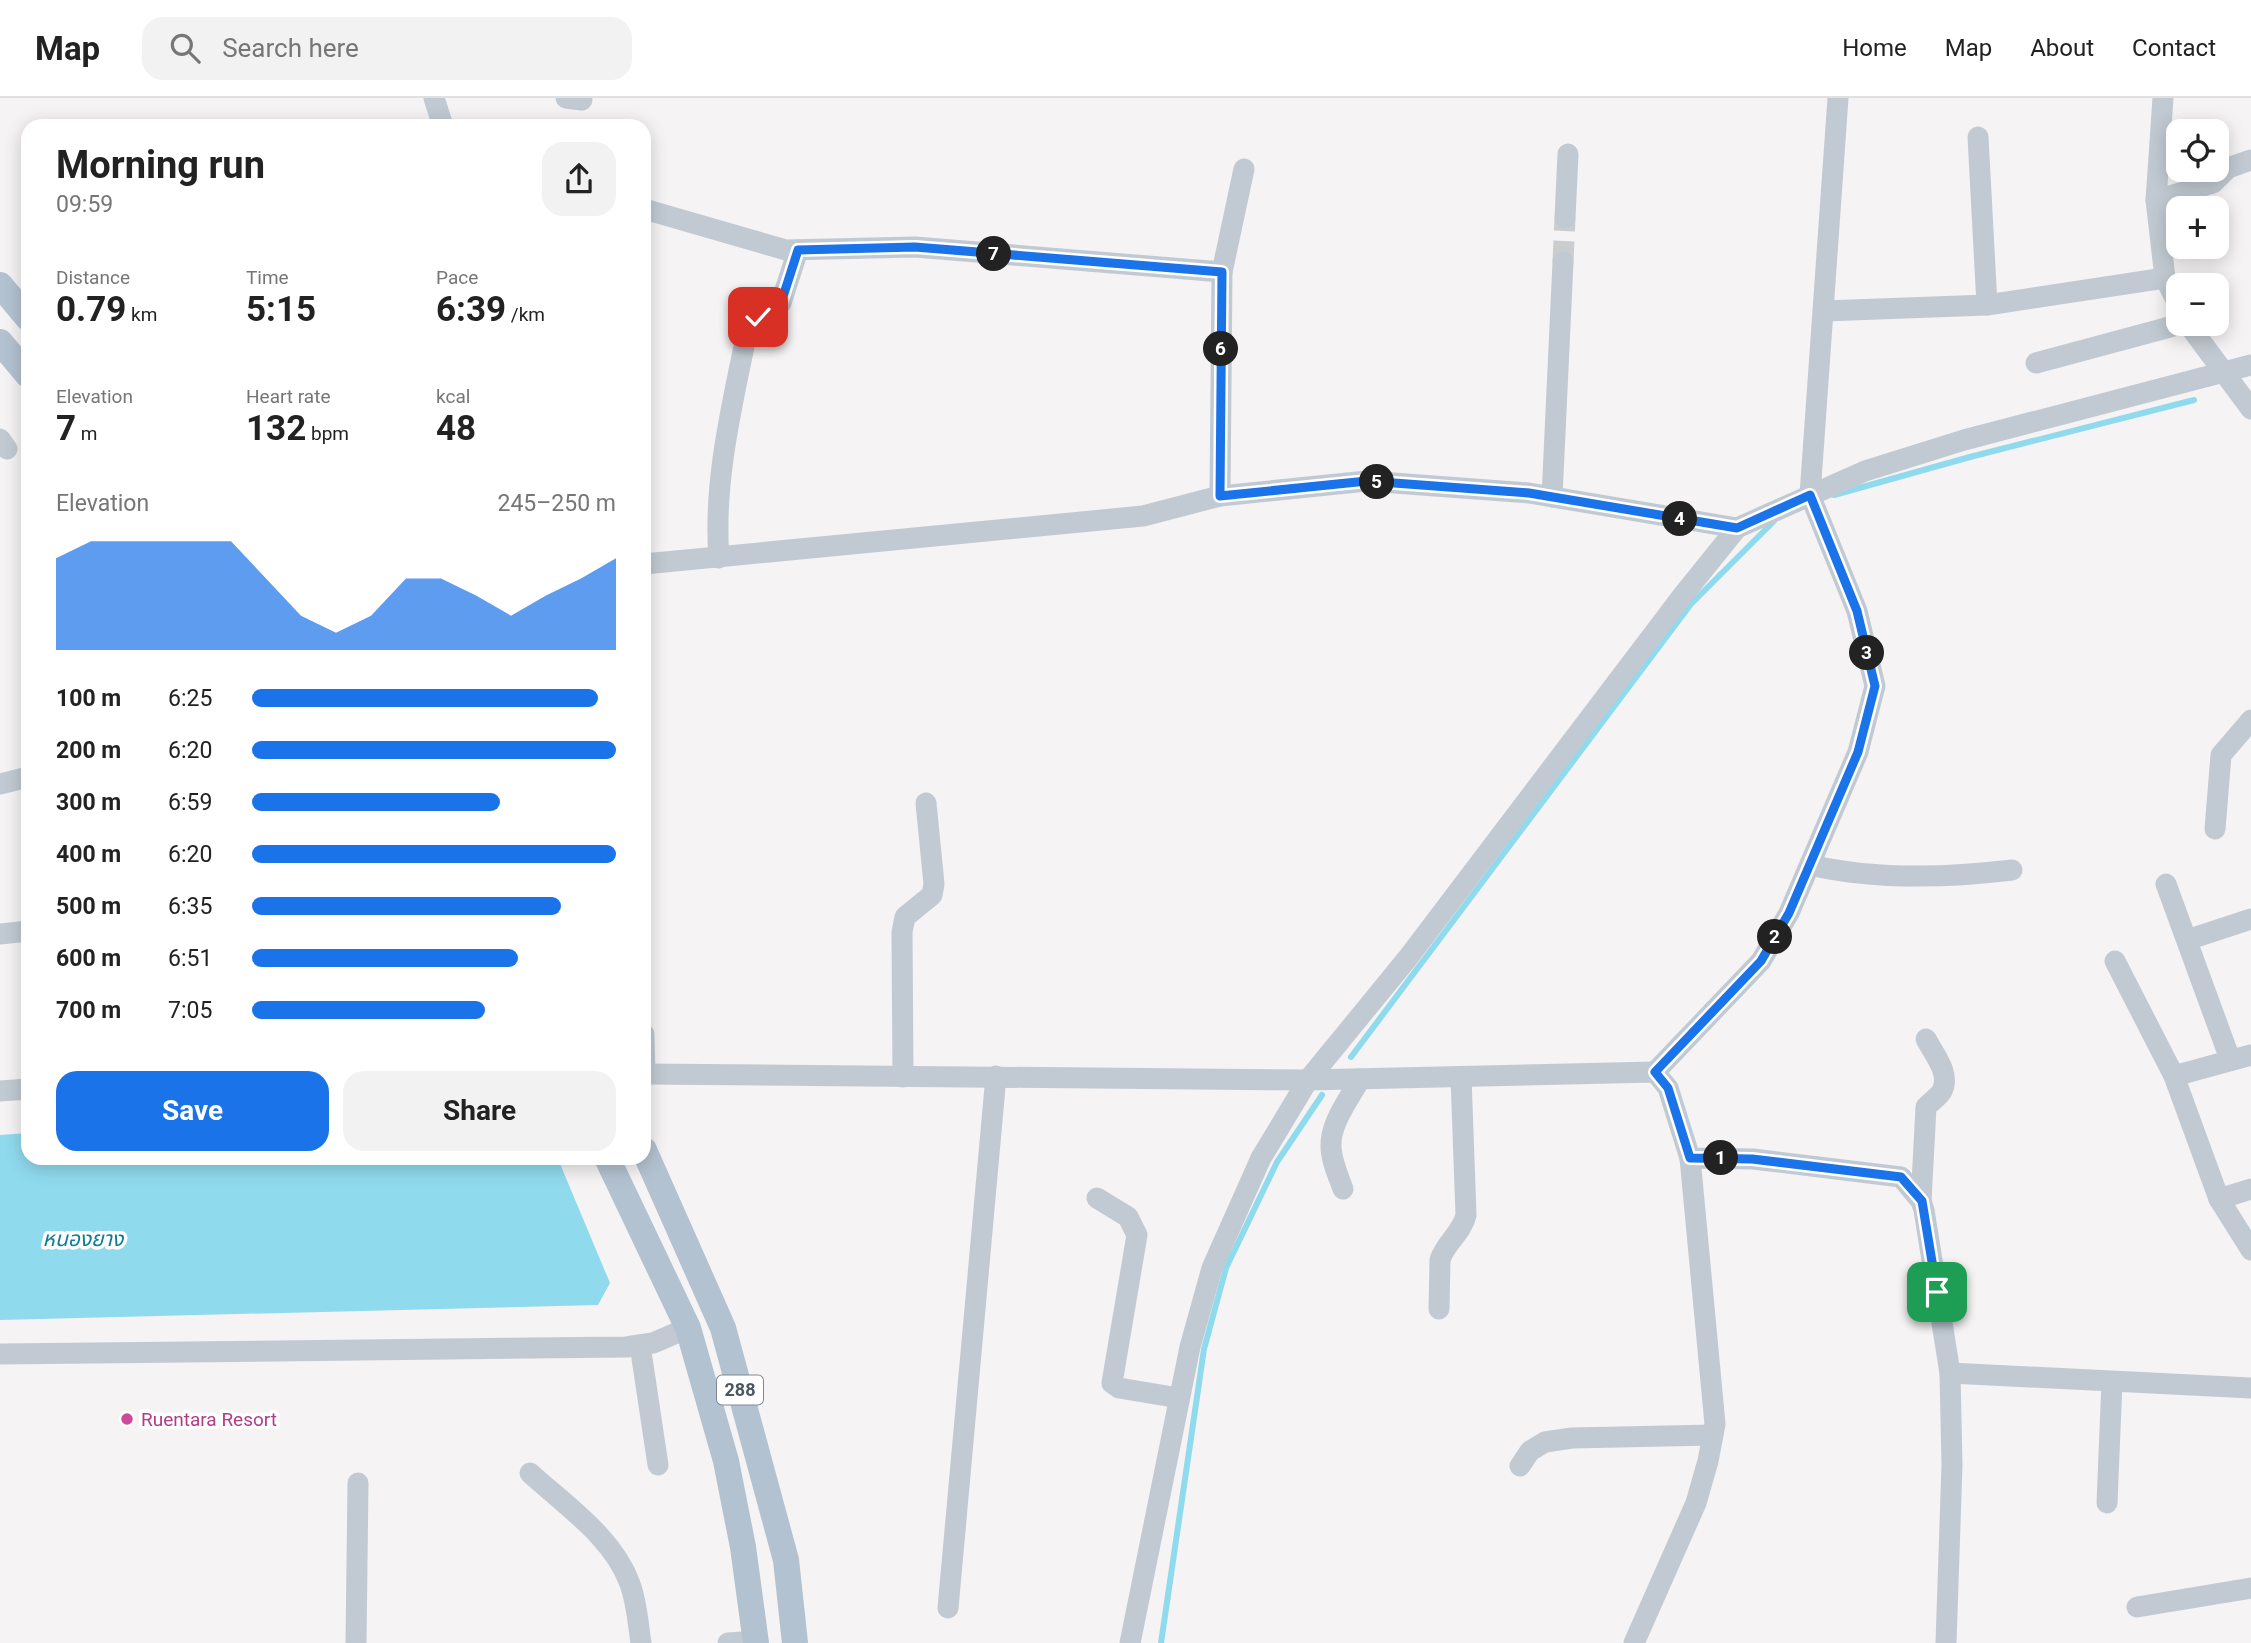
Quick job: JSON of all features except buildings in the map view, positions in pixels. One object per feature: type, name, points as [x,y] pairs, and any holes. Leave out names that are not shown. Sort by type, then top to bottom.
[{"type":"main road","points":[[0,285],[21,310]]},
{"type":"main road","points":[[0,341],[21,366]]},
{"type":"main road","name":"288","points":[[610,1165],[688,1328],[726,1461],[743,1547],[756,1642]]},
{"type":"main road","name":"288","points":[[651,1165],[723,1328],[786,1560],[794,1643]]},
{"type":"street","points":[[434,98],[441,119]]},
{"type":"street","points":[[651,1074],[1308,1080],[1655,1072],[1761,961],[1789,913],[1858,752],[1875,686],[1857,611],[1810,495],[1838,98]]},
{"type":"street","points":[[1824,311],[1987,305],[2165,278],[2156,200],[2163,98]]},
{"type":"street","points":[[1978,137],[1987,305]]},
{"type":"street","points":[[1565,218],[1567,155]]},
{"type":"street","points":[[2156,200],[2213,183],[2228,168],[2251,160]]},
{"type":"street","points":[[1220,496],[1222,272],[1244,169]]},
{"type":"street","points":[[651,211],[786,250],[915,247],[1222,272]]},
{"type":"street","points":[[719,558],[721,474],[747,332],[753,321],[781,303],[798,250]]},
{"type":"street","points":[[1552,496],[1563,262]]},
{"type":"street","points":[[2036,363],[2166,328]]},
{"type":"street","points":[[2196,336],[2251,409]]},
{"type":"street","points":[[1130,1643],[1190,1347],[1212,1268],[1261,1157],[1308,1080],[1407,959],[1683,595],[1737,528],[1865,471],[1965,440],[2251,365]]},
{"type":"street","points":[[651,563],[1143,516],[1220,496],[1367,481],[1529,493],[1737,528]]},
{"type":"street","points":[[2215,828],[2221,755],[2251,720]]},
{"type":"street","points":[[0,784],[21,779]]},
{"type":"street","points":[[903,1077],[902,932],[905,917],[932,895],[934,884],[926,803]]},
{"type":"street","points":[[1810,865],[1873,873],[1925,875],[1966,876],[2012,870]]},
{"type":"street","points":[[2166,884],[2187,940],[2241,1057],[2174,1076]]},
{"type":"street","points":[[2187,940],[2251,919]]},
{"type":"street","points":[[0,934],[21,932]]},
{"type":"street","points":[[2115,961],[2174,1076],[2219,1199],[2251,1250]]},
{"type":"street","points":[[1926,1039],[1945,1080],[1941,1093],[1926,1107],[1922,1201],[1950,1373],[1952,1465],[1946,1643]]},
{"type":"street","points":[[1634,1643],[1696,1503],[1715,1424],[1690,1158],[1668,1088],[1655,1072]]},
{"type":"street","points":[[948,1608],[996,1076]]},
{"type":"street","points":[[1439,1308],[1441,1256],[1460,1230],[1466,1215],[1461,1077]]},
{"type":"street","points":[[1343,1189],[1332,1157],[1333,1131],[1360,1079]]},
{"type":"street","points":[[0,1091],[21,1090]]},
{"type":"street","points":[[1690,1158],[1752,1159],[1901,1177],[1922,1201]]},
{"type":"street","points":[[2219,1199],[2251,1189]]},
{"type":"street","points":[[1097,1198],[1128,1217],[1137,1234],[1112,1383],[1119,1388],[1179,1398]]},
{"type":"street","points":[[0,1354],[626,1347],[653,1343],[688,1328]]},
{"type":"street","points":[[640,1345],[658,1465]]},
{"type":"street","points":[[1950,1373],[2251,1388]]},
{"type":"street","points":[[2107,1503],[2112,1382]]},
{"type":"street","points":[[1520,1466],[1530,1451],[1545,1442],[1572,1438],[1713,1435]]},
{"type":"street","points":[[530,1473],[594,1531],[618,1560],[631,1587],[641,1643]]},
{"type":"street","points":[[356,1643],[358,1483]]},
{"type":"street","points":[[2137,1607],[2251,1588]]},
{"type":"street","points":[[728,1643],[756,1642]]},
{"type":"water","name":"หนองยาง","points":[[21,1134],[21,1165],[561,1165],[610,1283],[598,1305],[0,1320],[0,1135]]},
{"type":"waterway","points":[[1834,495],[2194,400]]},
{"type":"waterway","points":[[1351,1057],[1691,604],[1774,521]]},
{"type":"waterway","points":[[1161,1643],[1204,1349],[1226,1268],[1277,1162],[1322,1095]]},
{"type":"tunnel","points":[[1563,262],[1565,218]]},
{"type":"place","name":"Ruentara Resort","points":[[127,1419]]},
{"type":"route","points":[[758,317],[781,303],[798,250],[915,247],[1222,272],[1220,496],[1367,481],[1529,493],[1737,528],[1810,495],[1857,611],[1875,686],[1858,752],[1789,913],[1761,961],[1655,1072],[1668,1088],[1690,1158],[1752,1159],[1901,1177],[1922,1201],[1937,1292]]}]
